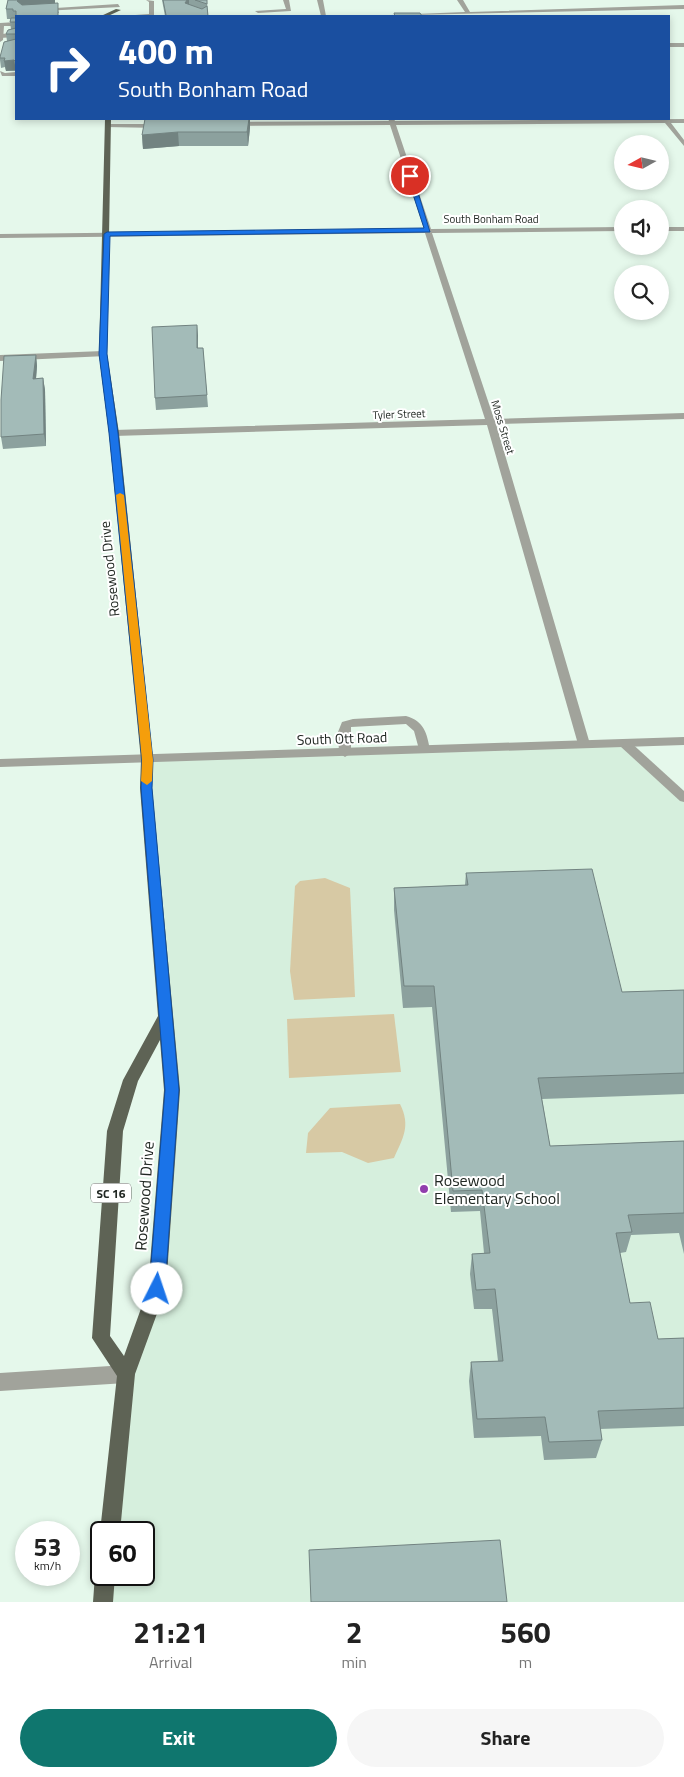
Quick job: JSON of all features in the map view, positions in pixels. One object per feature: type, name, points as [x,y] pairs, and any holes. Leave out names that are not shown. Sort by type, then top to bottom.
[{"type":"main road","points":[[105,15],[118,5],[125,15]]},
{"type":"main road","name":"Rosewood Drive","points":[[108,123],[103,354],[114,433],[147,760],[146,788],[172,1090],[157,1289],[126,1374],[111,1521]]},
{"type":"main road","name":"SC 16","points":[[126,1374],[101,1338],[115,1131],[131,1080],[166,1016]]},
{"type":"main road","points":[[103,1602],[105,1586]]},
{"type":"street","points":[[73,7],[74,0]]},
{"type":"street","points":[[140,15],[156,14],[149,0]]},
{"type":"street","points":[[258,11],[289,10],[286,0]]},
{"type":"street","points":[[320,0],[324,15]]},
{"type":"street","points":[[460,0],[468,13]]},
{"type":"street","points":[[584,4],[597,15]]},
{"type":"street","points":[[39,10],[118,5]]},
{"type":"street","points":[[402,15],[684,7]]},
{"type":"street","points":[[0,40],[2,24],[15,24]]},
{"type":"street","points":[[0,36],[15,36]]},
{"type":"street","points":[[670,45],[684,45]]},
{"type":"street","points":[[0,73],[4,75],[15,74]]},
{"type":"street","points":[[221,125],[240,122],[392,120],[684,121]]},
{"type":"street","name":"Moss Street","points":[[392,120],[491,423],[584,744]]},
{"type":"street","points":[[666,120],[684,144]]},
{"type":"street","points":[[108,123],[164,126]]},
{"type":"street","name":"South Bonham Road","points":[[0,236],[614,229]]},
{"type":"street","points":[[669,229],[684,229]]},
{"type":"street","points":[[0,358],[103,354]]},
{"type":"street","name":"Tyler Street","points":[[114,433],[684,416]]},
{"type":"street","points":[[346,753],[344,732],[346,725],[406,720],[414,721],[419,727],[424,750]]},
{"type":"street","name":"South Ott Road","points":[[0,763],[147,760],[684,741]]},
{"type":"street","points":[[624,743],[684,798]]},
{"type":"street","points":[[0,1382],[126,1374]]},
{"type":"shaded area","name":"Rosewood Elementary School","points":[[624,743],[684,798],[684,1602],[103,1602],[104,1586],[155,1586],[155,1521],[111,1521],[126,1374],[157,1289],[172,1090],[147,760]]},
{"type":"shaded area","points":[[325,878],[350,888],[355,997],[294,1000],[290,971],[295,886],[300,881]]},
{"type":"shaded area","points":[[394,1014],[401,1072],[289,1078],[287,1019]]},
{"type":"shaded area","points":[[400,1104],[405,1125],[403,1138],[394,1158],[368,1163],[342,1152],[306,1153],[308,1133],[330,1108]]},
{"type":"building","points":[[8,0],[18,0],[22,5],[58,3],[58,15],[16,15],[16,11],[13,11],[13,9],[6,9]]},
{"type":"building","points":[[163,0],[187,0],[185,3],[202,9],[207,6],[208,15],[166,15]]},
{"type":"building","points":[[195,0],[207,0],[207,4]]},
{"type":"building","points":[[394,13],[420,13],[421,15],[395,15]]},
{"type":"building","points":[[11,18],[15,18],[15,22],[10,22]]},
{"type":"building","points":[[15,28],[15,34],[6,34],[8,30]]},
{"type":"building","points":[[15,39],[15,61],[4,61],[5,58],[0,58],[4,42]]},
{"type":"building","points":[[145,120],[249,120],[247,132],[178,132],[142,135]]},
{"type":"building","points":[[197,325],[197,348],[203,348],[207,395],[155,398],[152,327]]},
{"type":"building","points":[[36,355],[33,379],[43,378],[44,434],[1,437],[4,356]]},
{"type":"building","points":[[592,869],[622,992],[684,990],[684,1073],[538,1078],[550,1146],[684,1141],[684,1213],[628,1215],[632,1232],[616,1233],[630,1303],[650,1302],[658,1339],[684,1338],[684,1408],[598,1411],[602,1440],[549,1442],[545,1417],[477,1419],[471,1362],[503,1361],[495,1289],[476,1290],[472,1254],[490,1253],[482,1190],[453,1191],[434,986],[404,986],[394,888],[468,885],[466,873]]},
{"type":"building","points":[[500,1540],[507,1602],[311,1602],[309,1550]]},
{"type":"slow traffic","points":[[120,495],[147,760],[147,781]]},
{"type":"place","name":"Rosewood Elementary School","points":[[424,1189]]},
{"type":"route","points":[[157,1289],[172,1090],[146,788],[147,760],[114,433],[103,354],[107,234],[428,230],[410,176]]}]
